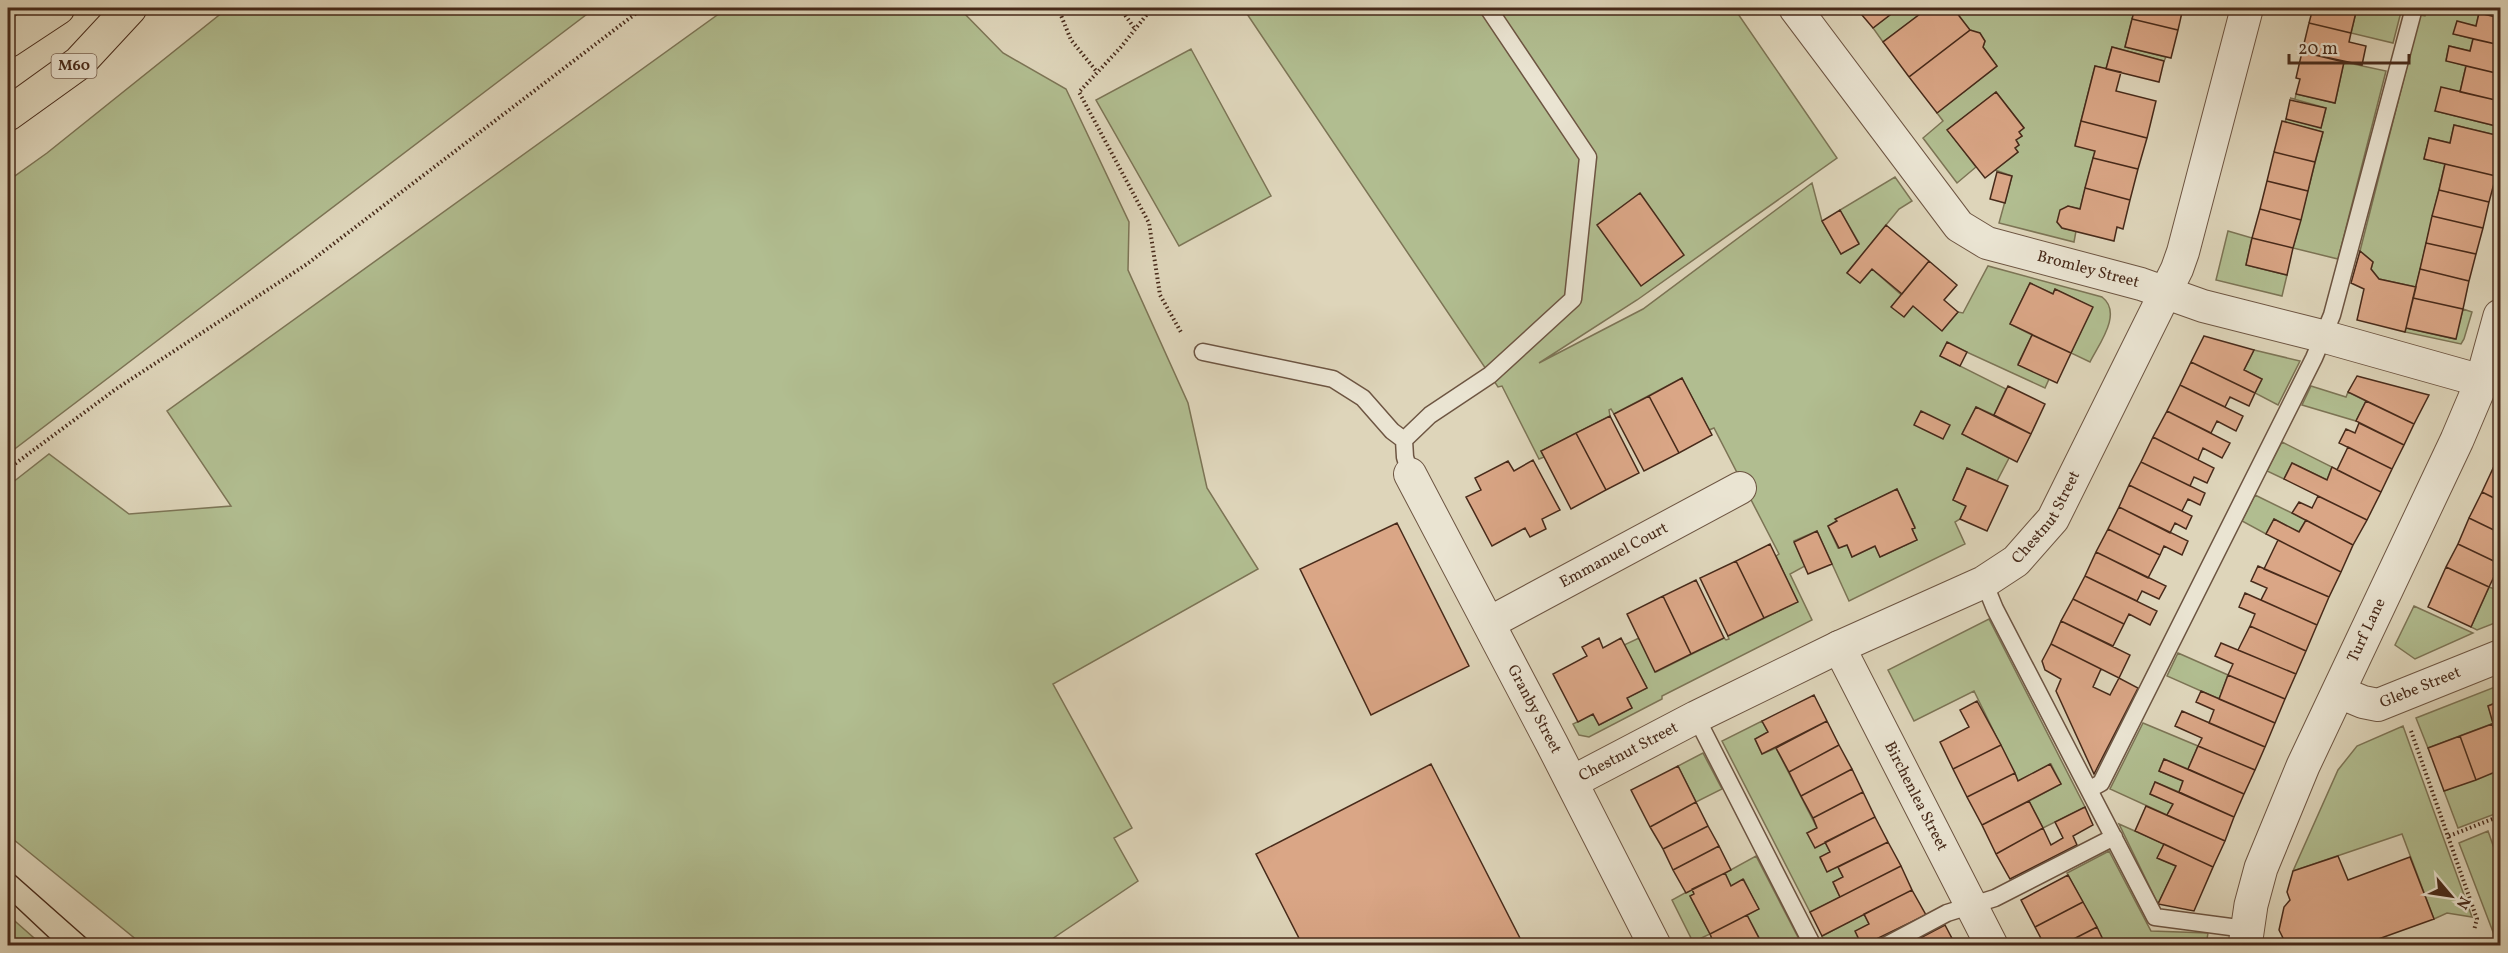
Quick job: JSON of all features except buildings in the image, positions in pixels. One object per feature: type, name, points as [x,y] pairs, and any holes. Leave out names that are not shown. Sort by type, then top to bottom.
[{"type":"highway","points":[[8,41],[58,8]]},
{"type":"highway","name":"M60","points":[[8,114],[79,63],[130,8]]},
{"type":"street","name":"Bromley Street","points":[[1795,8],[1959,226],[1973,237],[1987,243],[2166,293],[2203,306],[2322,336],[2482,381]]},
{"type":"street","name":"Chestnut Street","points":[[1572,782],[1696,717],[1839,647],[1984,582],[2016,561],[2053,519],[2166,293],[2183,252],[2247,8]]},
{"type":"street","name":"Turf Lane","points":[[2246,937],[2260,868],[2303,766],[2457,440],[2482,381],[2500,316]]},
{"type":"street","name":"Granby Street","points":[[1410,474],[1655,945]]},
{"type":"street","name":"Emmanuel Court","points":[[1489,623],[1740,488]]},
{"type":"street","name":"Birchenlea Street","points":[[1839,647],[1992,945]]},
{"type":"street","name":"Glebe Street","points":[[2339,692],[2363,702],[2378,705],[2500,656]]},
{"type":"lane","points":[[1404,440],[1430,415],[1490,375],[1573,298],[1588,157],[1488,8]]},
{"type":"lane","points":[[2090,789],[2101,783],[2332,315],[2414,8]]},
{"type":"lane","points":[[1203,352],[1333,379],[1363,398],[1404,440],[1405,457],[1410,474]]},
{"type":"lane","points":[[1984,582],[1995,609],[2155,917],[2246,937]]},
{"type":"lane","points":[[1696,717],[1813,945]]},
{"type":"lane","points":[[1885,945],[1970,904],[1995,898],[2114,837]]},
{"type":"path","points":[[8,469],[116,389],[307,264],[643,8]]},
{"type":"path","points":[[1058,8],[1071,40],[1084,59],[1098,72]]},
{"type":"path","points":[[1120,8],[1135,29]]},
{"type":"path","points":[[1152,8],[1079,92],[1149,223],[1160,295],[1181,334],[1203,352]]},
{"type":"path","points":[[2410,727],[2477,919],[2474,930]]},
{"type":"path","points":[[2449,836],[2500,816]]},
{"type":"green space","points":[[228,8],[595,8],[8,454],[8,181],[47,153]]},
{"type":"green space","points":[[727,8],[959,8],[1003,53],[1066,89],[1129,222],[1128,270],[1188,403],[1207,488],[1258,569],[1053,684],[1132,828],[1114,838],[1138,881],[1043,945],[143,945],[8,835],[8,486],[49,454],[129,514],[231,506],[167,411]]},
{"type":"green space","points":[[1243,8],[1734,8],[1837,158],[1637,300],[1539,363],[1643,309],[1812,183],[1822,221],[1841,254],[1859,243],[1840,210],[1895,177],[1912,201],[1899,209],[1847,273],[1860,283],[1872,269],[1941,330],[1958,312],[1963,313],[1988,266],[2102,297],[2110,311],[2107,329],[2090,362],[2071,353],[2092,307],[2055,289],[2053,294],[2030,283],[2010,324],[2032,335],[2018,364],[2049,379],[2045,388],[1947,343],[1940,356],[2006,389],[1994,415],[1976,407],[1962,434],[2009,458],[1997,481],[1967,468],[1953,500],[1966,506],[1960,519],[1955,522],[1965,544],[1849,601],[1817,531],[1794,541],[1805,566],[1790,574],[1812,620],[1662,696],[1662,699],[1589,737],[1579,735],[1573,724],[1593,714],[1599,725],[1632,708],[1627,698],[1647,688],[1624,645],[1639,638],[1656,672],[1724,638],[1729,639],[1728,636],[1797,602],[1776,556],[1779,554],[1714,428],[1709,430],[1682,378],[1614,414],[1611,409],[1609,410],[1610,416],[1541,451],[1544,457],[1539,459],[1502,386],[1498,387]],"holes":[[[1897,489],[1915,527],[1912,529],[1917,540],[1880,557],[1875,546],[1852,557],[1847,545],[1838,548],[1828,526],[1837,521],[1836,519]]]},
{"type":"green space","points":[[1899,8],[1928,8],[1883,42],[1873,28]]},
{"type":"green space","points":[[1953,8],[2135,8],[2125,47],[2166,57],[2164,61],[2112,47],[2106,69],[2095,66],[2075,145],[2095,151],[2080,209],[2068,206],[2057,222],[2062,228],[2076,231],[2074,242],[1999,223],[2012,176],[1995,170],[2018,152],[2015,148],[2019,145],[2016,140],[2022,136],[2019,132],[2024,128],[1996,92],[1948,130],[1976,167],[1957,183],[1923,138],[1943,121],[1937,113],[1997,66],[1983,47],[1985,41],[1980,34],[1970,30]]},
{"type":"green space","points":[[2357,8],[2402,8],[2393,43],[2351,33]]},
{"type":"green space","points":[[2428,8],[2480,8],[2476,26],[2457,22],[2454,34],[2473,39],[2470,51],[2449,46],[2446,60],[2466,66],[2460,92],[2435,111],[2500,127],[2500,136],[2454,125],[2450,143],[2429,138],[2424,159],[2445,164],[2416,287],[2379,279],[2371,269],[2373,262],[2360,251],[2420,15],[2425,16]]},
{"type":"green space","points":[[1191,49],[1271,196],[1179,246],[1096,100]]},
{"type":"green space","points":[[2344,62],[2386,71],[2338,259],[2293,248],[2323,132],[2285,122],[2286,119],[2321,127],[2326,108],[2290,98],[2295,99],[2296,94],[2335,103]]},
{"type":"green space","points":[[2228,231],[2252,238],[2246,265],[2287,275],[2282,296],[2216,280]]},
{"type":"green space","points":[[2463,309],[2472,312],[2461,344],[2405,332],[2406,328],[2455,339]]},
{"type":"green space","points":[[2254,350],[2300,361],[2278,405],[2255,393],[2262,379],[2244,370]]},
{"type":"green space","points":[[2311,386],[2346,397],[2348,392],[2366,401],[2356,421],[2302,405]]},
{"type":"green space","points":[[2282,442],[2332,467],[2327,480],[2292,463],[2284,479],[2267,471]]},
{"type":"green space","points":[[2255,495],[2306,520],[2299,532],[2274,519],[2266,534],[2242,521]]},
{"type":"green space","points":[[2489,587],[2500,591],[2500,621],[2477,630],[2471,627]]},
{"type":"green space","points":[[2414,606],[2473,633],[2415,659],[2395,645]]},
{"type":"green space","points":[[1989,619],[2085,807],[2043,828],[2029,801],[2061,784],[2051,764],[2018,781],[1974,691],[1914,721],[1888,670]]},
{"type":"green space","points":[[2178,653],[2228,675],[2219,699],[2167,676]]},
{"type":"green space","points":[[2500,685],[2500,701],[2488,706],[2494,723],[2428,748],[2416,718]]},
{"type":"green space","points":[[1762,721],[1768,732],[1755,739],[1762,754],[1776,748],[1817,828],[1807,833],[1825,842],[1830,852],[1820,858],[1827,871],[1838,867],[1843,877],[1833,882],[1840,897],[1810,912],[1722,741]]},
{"type":"green space","points":[[2143,723],[2198,746],[2188,769],[2164,759],[2159,771],[2183,781],[2179,792],[2155,782],[2150,794],[2173,804],[2167,815],[2110,789]]},
{"type":"green space","points":[[2403,726],[2472,917],[2447,913],[2434,919],[2402,834],[2293,871],[2338,770],[2357,746]]},
{"type":"green space","points":[[1703,753],[1722,789],[1696,802],[1678,766]]},
{"type":"green space","points":[[2500,770],[2500,812],[2458,828],[2444,791]]},
{"type":"green space","points":[[2119,824],[2164,844],[2158,858],[2176,866],[2158,904]]},
{"type":"green space","points":[[2488,831],[2500,865],[2500,945],[2498,945],[2459,843]]},
{"type":"green space","points":[[2109,851],[2151,931],[2208,933],[2206,945],[2106,945],[2067,873]]},
{"type":"green space","points":[[1756,856],[1802,945],[1763,945],[1747,915],[1758,909],[1744,880],[1731,886],[1725,873]]},
{"type":"green space","points":[[1692,889],[1694,894],[1690,896],[1710,934],[1693,942],[1672,900]]},
{"type":"green space","points":[[1864,914],[1869,924],[1862,945],[1826,945],[1822,936]]},
{"type":"green space","points":[[8,915],[42,945],[8,945]]},
{"type":"tram line","points":[[8,869],[95,946]]},
{"type":"tram line","points":[[8,899],[58,946]]}]
